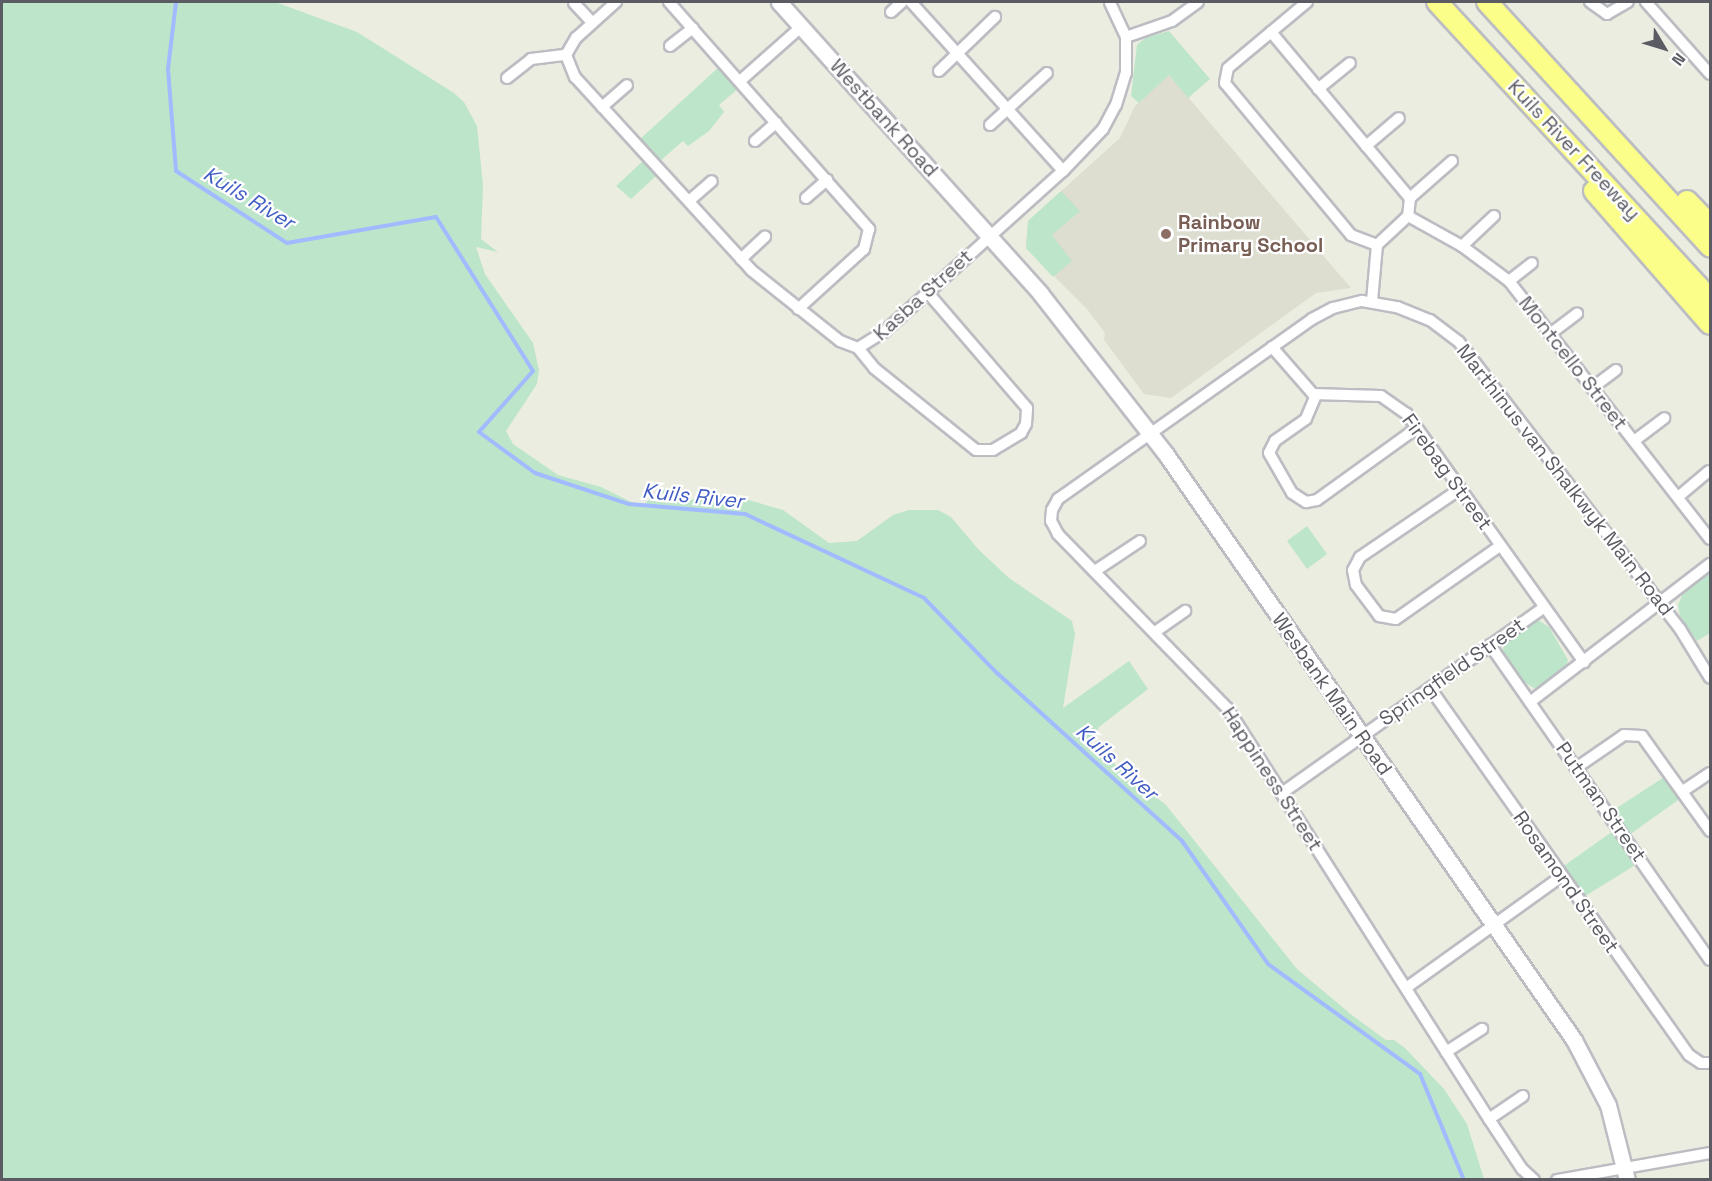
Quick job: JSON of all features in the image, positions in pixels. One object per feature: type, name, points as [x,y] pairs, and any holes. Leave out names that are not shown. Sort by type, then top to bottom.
[{"type":"highway","name":"Kuils River Freeway","points":[[1437,2],[1710,299]]},
{"type":"highway","name":"Kuils River Freeway","points":[[1487,2],[1710,246]]},
{"type":"highway","points":[[1534,54],[1587,98],[1710,225]]},
{"type":"highway","points":[[1532,105],[1552,144],[1710,324]]},
{"type":"street","points":[[507,78],[531,59],[566,55],[570,45],[616,2]]},
{"type":"street","points":[[669,2],[868,226],[870,239],[798,309]]},
{"type":"street","name":"Westbank Road","points":[[779,2],[990,235]]},
{"type":"street","points":[[891,12],[902,2]]},
{"type":"street","points":[[911,2],[1063,171]]},
{"type":"street","points":[[1110,2],[1126,36],[1172,21],[1198,2]]},
{"type":"street","points":[[1307,2],[1228,68],[1227,88],[1351,235],[1377,245]]},
{"type":"street","points":[[1590,2],[1607,14],[1628,2]]},
{"type":"street","points":[[1646,2],[1710,74]]},
{"type":"street","points":[[574,3],[592,22]]},
{"type":"street","points":[[939,71],[995,17]]},
{"type":"street","points":[[740,81],[801,27]]},
{"type":"street","points":[[670,46],[693,28]]},
{"type":"street","points":[[1271,32],[1410,198]]},
{"type":"street","name":"Kasba Street","points":[[566,55],[570,70],[741,259],[798,309],[840,341],[858,348],[874,340],[1063,171],[1110,119],[1126,73],[1126,36]]},
{"type":"street","points":[[1318,89],[1350,63]]},
{"type":"street","points":[[990,125],[1047,74]]},
{"type":"street","points":[[602,107],[627,85]]},
{"type":"street","points":[[1366,146],[1399,118]]},
{"type":"street","points":[[755,141],[776,123]]},
{"type":"street","points":[[1372,301],[1377,245],[1408,216],[1410,198],[1452,161]]},
{"type":"street","points":[[807,198],[826,180]]},
{"type":"street","points":[[689,201],[712,181]]},
{"type":"street","name":"Montcello Street","points":[[1408,216],[1462,246],[1509,281],[1710,539]]},
{"type":"street","points":[[1462,246],[1494,216]]},
{"type":"street","name":"Wesbank Main Road","points":[[990,235],[1088,351],[1151,434],[1361,737],[1495,925],[1592,1070],[1608,1105],[1626,1174]]},
{"type":"street","points":[[741,259],[765,237]]},
{"type":"street","points":[[1509,281],[1532,262]]},
{"type":"street","points":[[858,348],[874,368],[975,450],[993,450],[1021,433],[1026,424],[1027,408],[928,293]]},
{"type":"street","name":"Marthinus van Shalkwyk Main Road","points":[[1151,434],[1272,347],[1333,308],[1372,301],[1430,320],[1460,342],[1661,603],[1710,678]]},
{"type":"street","points":[[1551,334],[1577,314]]},
{"type":"street","points":[[1272,347],[1305,388],[1316,395],[1306,419],[1275,441],[1269,453],[1292,493],[1306,502],[1317,500],[1417,428]]},
{"type":"street","points":[[1592,388],[1616,369]]},
{"type":"street","name":"Firebag Street","points":[[1316,395],[1381,396],[1399,406],[1584,662]]},
{"type":"street","points":[[1634,441],[1664,418]]},
{"type":"street","name":"Happiness Street","points":[[1151,434],[1058,499],[1052,510],[1055,530],[1227,708],[1489,1119],[1522,1169],[1534,1179]]},
{"type":"street","points":[[1678,497],[1709,471]]},
{"type":"street","points":[[1460,489],[1360,557],[1353,570],[1356,585],[1379,615],[1396,619],[1500,546]]},
{"type":"street","points":[[1095,571],[1140,541]]},
{"type":"street","points":[[1530,702],[1710,564]]},
{"type":"street","name":"Springfield Street","points":[[1282,793],[1543,608]]},
{"type":"street","points":[[1155,632],[1185,611]]},
{"type":"street","name":"Putman Street","points":[[1490,645],[1710,960]]},
{"type":"street","name":"Rosamond Street","points":[[1430,688],[1689,1056],[1701,1063],[1710,1062]]},
{"type":"street","points":[[1576,768],[1624,735],[1638,734],[1648,742],[1710,831]]},
{"type":"street","points":[[1683,791],[1710,773]]},
{"type":"street","points":[[1406,988],[1562,876]]},
{"type":"street","points":[[1446,1052],[1482,1029]]},
{"type":"street","points":[[1489,1119],[1523,1096]]},
{"type":"street","points":[[1557,1179],[1626,1174],[1710,1153]]},
{"type":"shaded area","name":"Rainbow Primary School","points":[[1169,75],[1351,288],[1316,293],[1171,398],[1144,394],[1104,340],[1105,333],[1087,309],[1026,248],[1028,221],[1120,138],[1135,106]]},
{"type":"green space","points":[[2,2],[275,2],[357,32],[454,93],[464,102],[477,126],[483,185],[481,239],[498,252],[476,247],[485,274],[533,343],[539,370],[537,384],[506,431],[513,444],[558,475],[601,487],[641,507],[652,497],[666,497],[658,486],[684,501],[728,494],[783,510],[829,543],[857,541],[893,515],[909,510],[938,510],[951,517],[978,549],[1009,578],[1072,621],[1075,634],[1063,708],[1129,661],[1148,689],[1099,727],[1091,745],[1166,805],[1297,969],[1353,1016],[1386,1040],[1394,1040],[1405,1048],[1444,1089],[1467,1124],[1484,1179],[2,1179]]},
{"type":"green space","points":[[1169,31],[1210,79],[1188,98],[1169,75],[1139,103],[1131,96],[1137,45],[1145,38]]},
{"type":"green space","points":[[720,66],[739,88],[719,105],[724,112],[709,131],[688,146],[683,141],[659,162],[639,140]]},
{"type":"green space","points":[[644,160],[657,175],[631,199],[616,186]]},
{"type":"green space","points":[[1061,191],[1080,211],[1052,235],[1072,261],[1053,277],[1026,248],[1028,221]]},
{"type":"green space","points":[[1307,526],[1327,554],[1307,569],[1287,541]]},
{"type":"green space","points":[[1710,570],[1710,633],[1697,641],[1680,617],[1678,605],[1684,591]]},
{"type":"green space","points":[[1538,620],[1549,627],[1568,660],[1565,669],[1542,687],[1534,688],[1523,681],[1504,656],[1503,648],[1506,640]]},
{"type":"green space","points":[[1666,776],[1681,798],[1629,835],[1612,811]]},
{"type":"green space","points":[[1613,831],[1637,864],[1582,898],[1561,868]]},
{"type":"waterway","name":"Kuils River","points":[[176,2],[168,69],[176,171],[287,243],[436,217],[533,371],[479,432],[535,473],[629,504],[745,514],[924,598],[997,673],[1182,841],[1268,964],[1420,1074],[1464,1180]]},
{"type":"place","name":"Rainbow Primary School","points":[[1166,234]]}]
